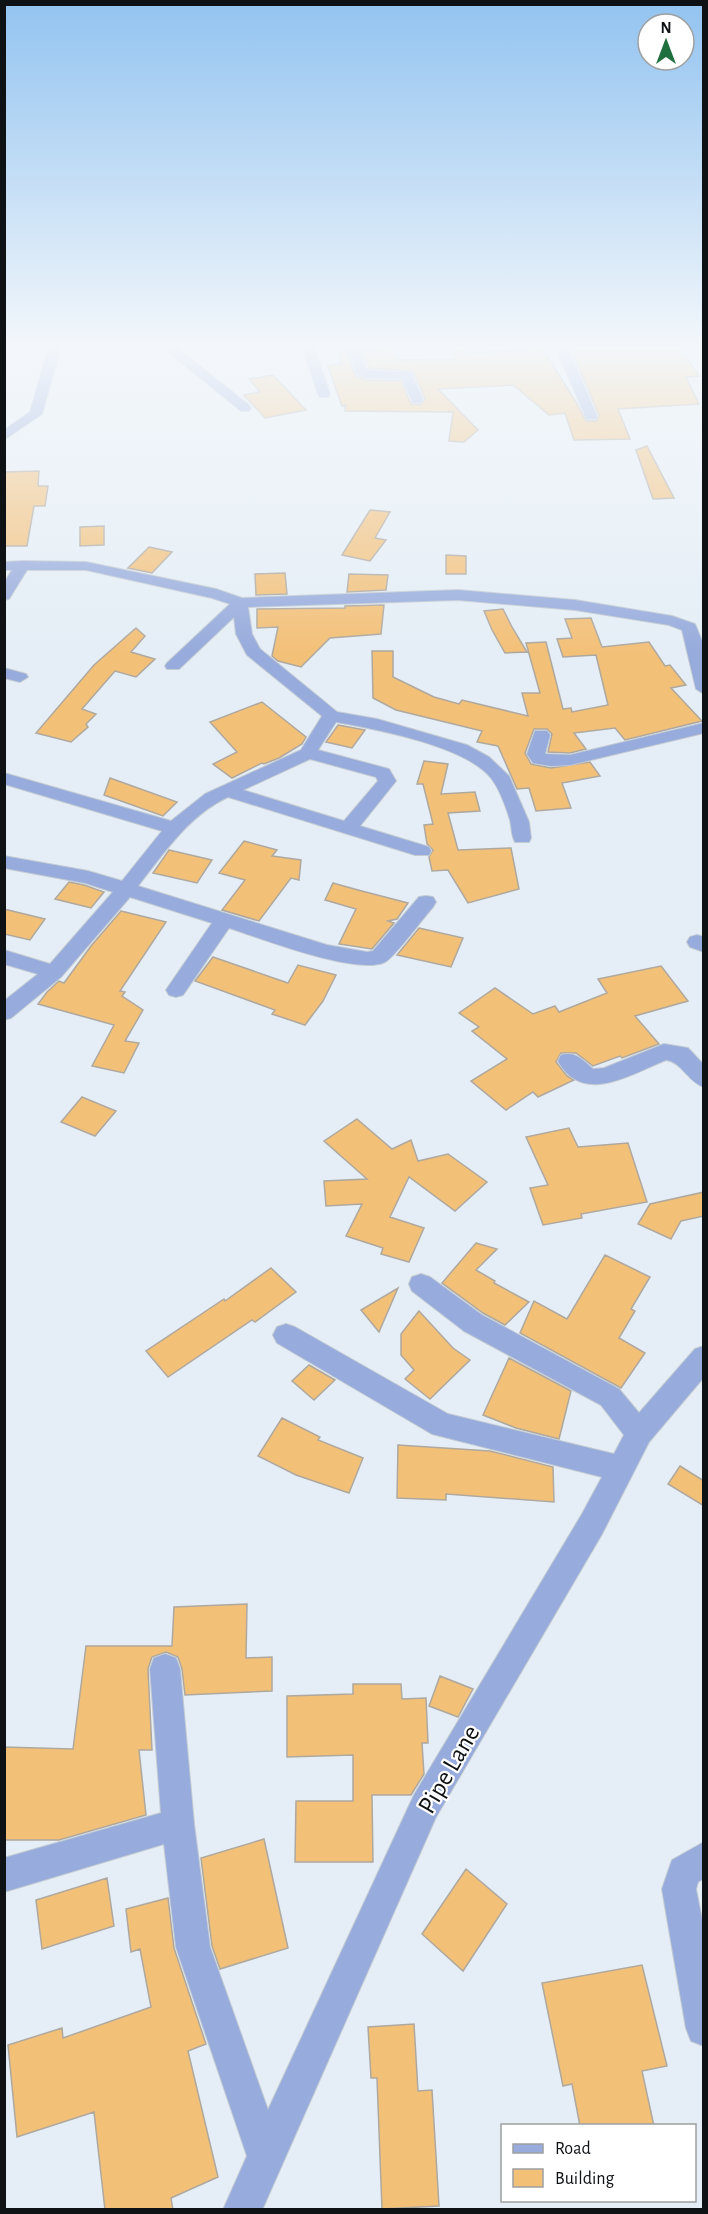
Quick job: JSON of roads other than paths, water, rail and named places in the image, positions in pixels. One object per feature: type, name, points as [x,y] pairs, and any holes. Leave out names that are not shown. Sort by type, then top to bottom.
[{"type":"street","points":[[4,597],[23,565]]},
{"type":"street","points":[[4,566],[86,566],[216,594],[240,603],[458,595],[575,605],[672,621],[688,627],[699,636],[704,689]]},
{"type":"street","points":[[173,666],[240,603]]},
{"type":"street","points":[[240,603],[244,634],[253,652],[333,716],[370,723],[461,749],[483,761],[500,776],[520,822],[522,838]]},
{"type":"street","points":[[4,1013],[54,972],[125,890],[174,828],[202,804],[308,753],[324,724],[333,716]]},
{"type":"street","points":[[541,735],[536,754],[539,759],[550,761],[570,759],[704,728]]},
{"type":"street","points":[[308,753],[383,773],[386,776],[387,781],[347,829]]},
{"type":"street","points":[[4,778],[174,828]]},
{"type":"street","points":[[227,791],[422,851]]},
{"type":"street","points":[[4,862],[88,877],[325,952],[367,959],[380,957],[426,902]]},
{"type":"street","points":[[176,990],[224,920]]},
{"type":"street","points":[[4,957],[54,972]]},
{"type":"street","points":[[569,1061],[589,1077],[606,1076],[664,1052],[680,1054],[704,1078]]},
{"type":"street","points":[[421,1284],[473,1323],[610,1397],[639,1433]]},
{"type":"street","points":[[286,1335],[442,1425],[621,1469]]},
{"type":"street","name":"Pipe Lane","points":[[242,2210],[425,1806],[592,1524],[639,1433],[704,1357]]},
{"type":"street","points":[[165,1669],[178,1824],[193,1947],[266,2157]]},
{"type":"street","points":[[4,1875],[178,1824]]},
{"type":"street","points":[[704,1858],[684,1872],[679,1889],[704,2028]]}]
